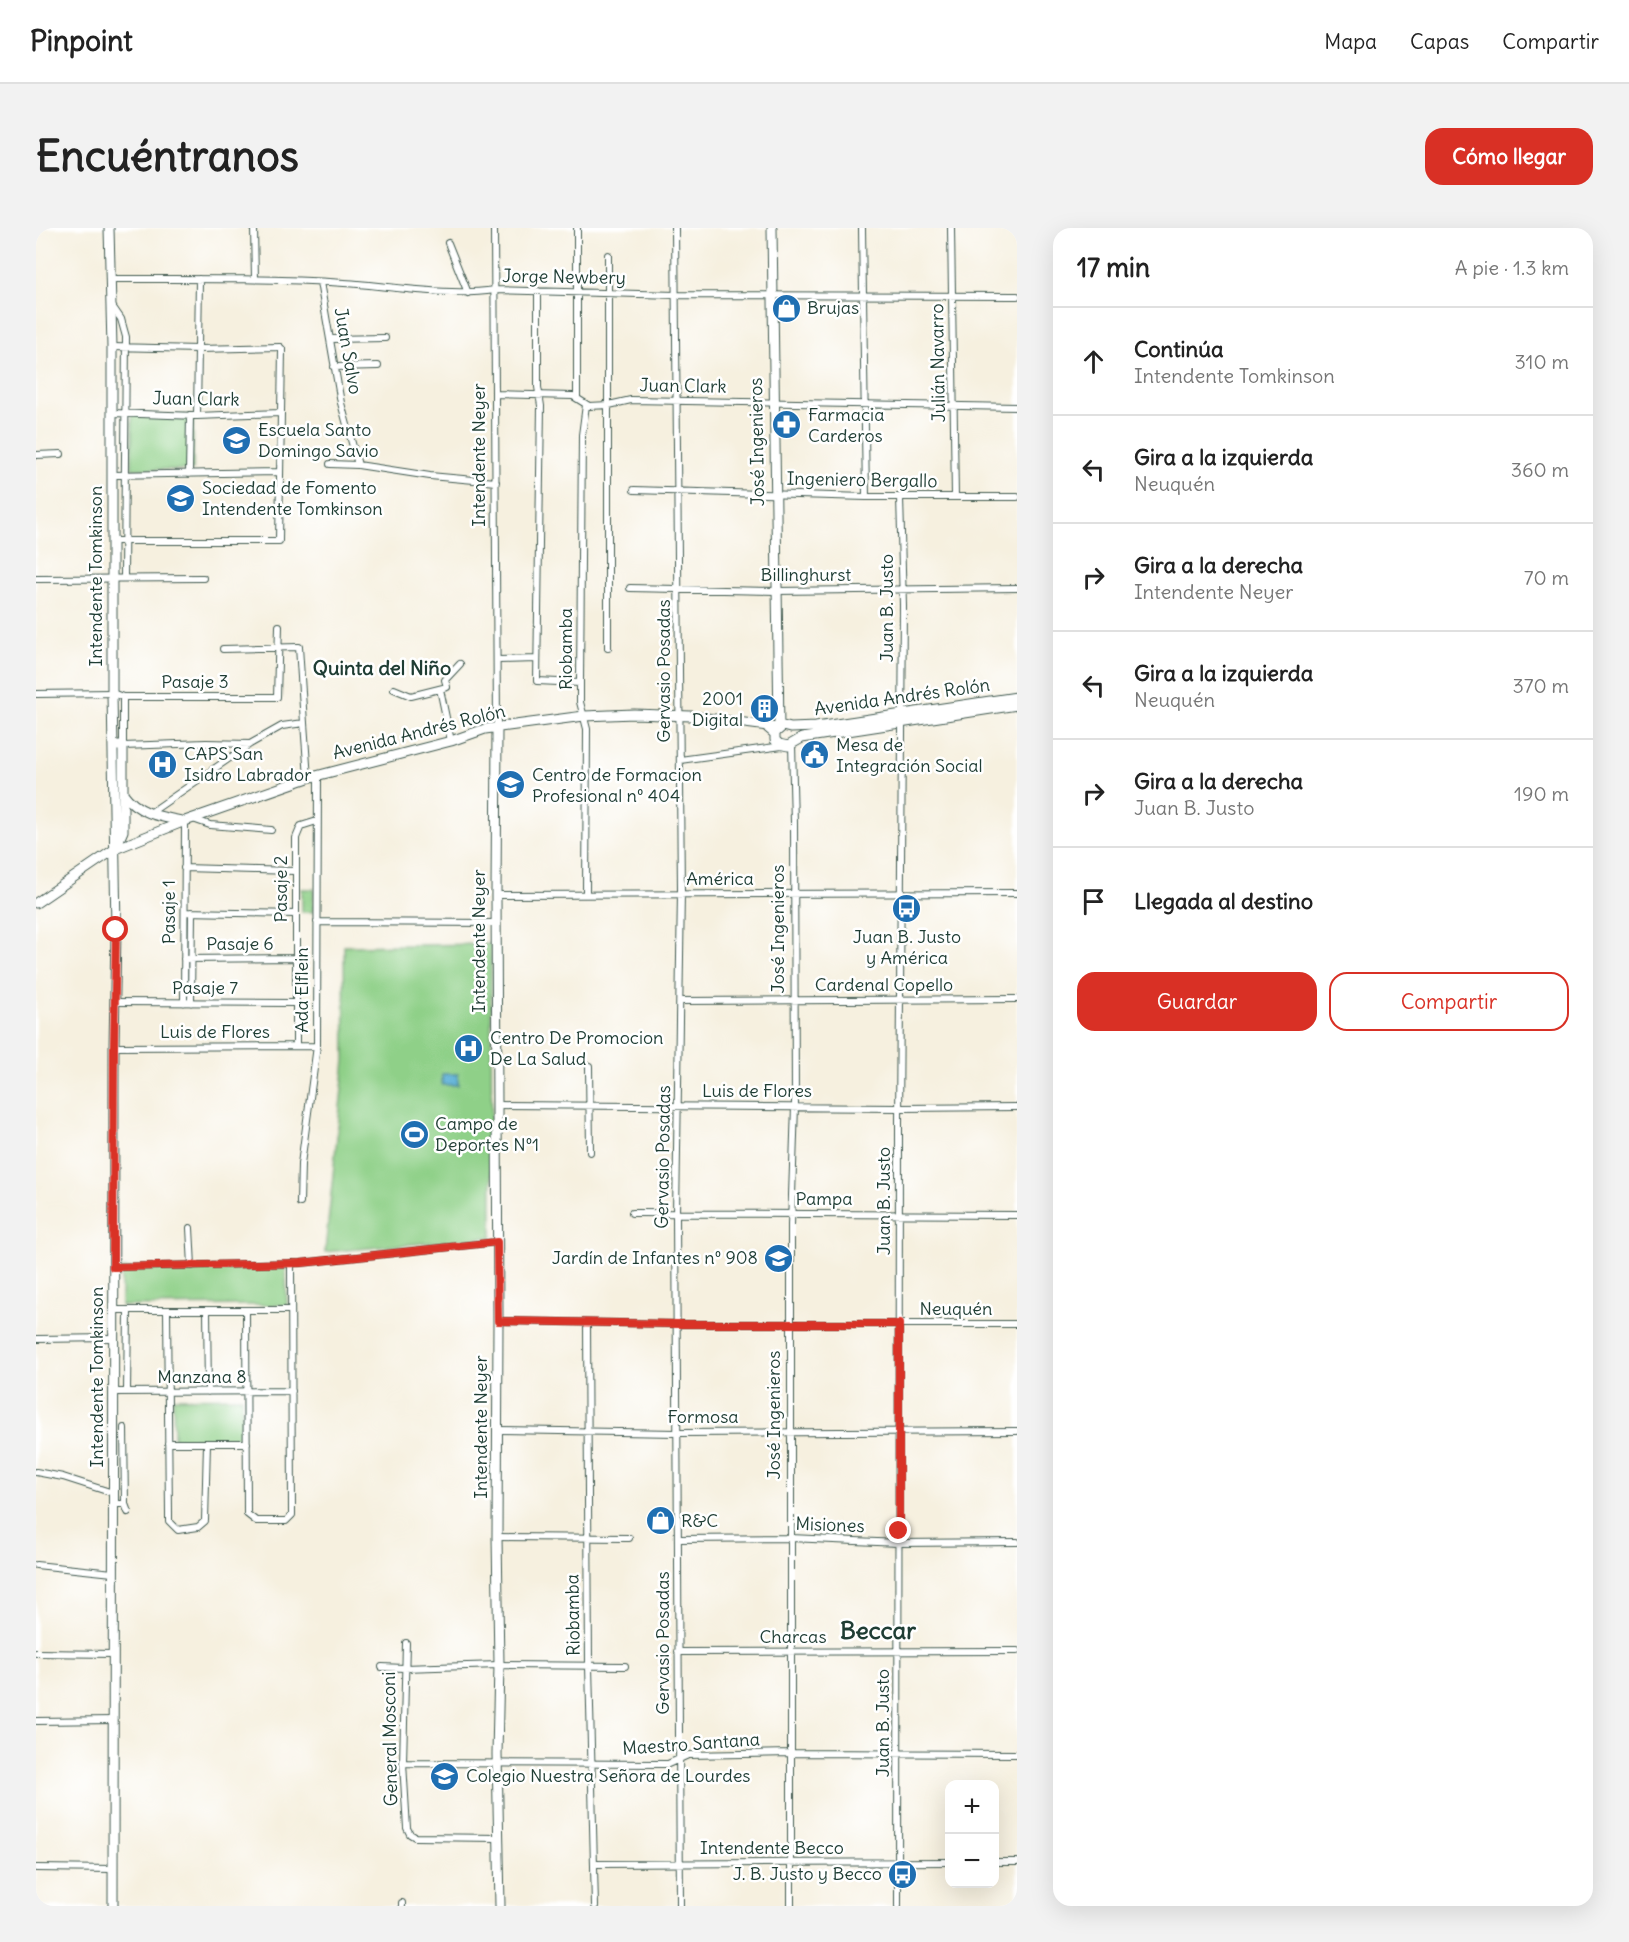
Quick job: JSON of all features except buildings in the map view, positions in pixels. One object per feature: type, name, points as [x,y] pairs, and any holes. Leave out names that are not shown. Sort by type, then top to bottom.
[{"type":"street","name":"Intendente Tomkinson","points":[[109,228],[112,347],[112,693],[123,793],[123,831],[115,849]]},
{"type":"street","points":[[254,228],[255,279]]},
{"type":"street","name":"Intendente Neyer","points":[[494,228],[498,660],[496,1105],[500,1906]]},
{"type":"street","points":[[577,228],[577,398]]},
{"type":"street","name":"Gervasio Posadas","points":[[675,228],[681,894],[676,1214],[680,1906]]},
{"type":"street","name":"José Ingenieros","points":[[772,228],[777,730]]},
{"type":"street","points":[[862,228],[866,496]]},
{"type":"street","name":"Julián Navarro","points":[[951,228],[955,497]]},
{"type":"street","points":[[448,243],[468,293]]},
{"type":"street","points":[[608,255],[608,648]]},
{"type":"street","name":"Jorge Newbery","points":[[111,279],[255,279],[468,293],[495,290],[676,295],[1017,296]]},
{"type":"street","points":[[189,474],[199,349],[199,279]]},
{"type":"street","name":"Juan Salvo","points":[[320,282],[334,367],[358,465]]},
{"type":"street","points":[[538,291],[537,681],[580,683]]},
{"type":"street","name":"Intendente Tomkinson","points":[[111,304],[123,327],[126,348],[124,578]]},
{"type":"street","points":[[331,339],[385,338]]},
{"type":"street","points":[[111,542],[279,541],[281,347],[199,349],[112,347]]},
{"type":"street","points":[[334,367],[378,366]]},
{"type":"street","points":[[495,394],[577,398],[586,405]]},
{"type":"street","name":"Juan Clark","points":[[586,405],[609,405],[632,400],[1017,408]]},
{"type":"street","name":"Riobamba","points":[[586,405],[582,435],[580,683],[580,702],[587,729],[586,893]]},
{"type":"street","name":"Juan Clark","points":[[112,413],[194,415],[280,413]]},
{"type":"street","points":[[36,454],[61,454]]},
{"type":"street","points":[[330,464],[358,465],[430,476],[496,482]]},
{"type":"street","points":[[112,475],[280,472]]},
{"type":"street","name":"Ingeniero Bergallo","points":[[634,490],[900,497],[1017,497]]},
{"type":"street","name":"Juan B. Justo","points":[[898,1906],[898,1431],[903,589],[900,497]]},
{"type":"street","points":[[36,579],[203,578]]},
{"type":"street","name":"Billinghurst","points":[[630,588],[776,591],[1017,588]]},
{"type":"street","points":[[278,649],[279,626]]},
{"type":"street","points":[[223,650],[278,649],[297,646],[300,649],[308,778]]},
{"type":"street","name":"Pasaje 3","points":[[112,693],[123,697],[277,697],[278,649]]},
{"type":"street","points":[[498,660],[537,659]]},
{"type":"street","points":[[394,689],[411,696],[447,687],[445,680],[460,664]]},
{"type":"street","points":[[440,689],[451,741]]},
{"type":"street","points":[[36,694],[112,693]]},
{"type":"street","name":"Intendente Tomkinson","points":[[113,1906],[115,849],[118,746],[123,697]]},
{"type":"street","name":"Avenida Andrés Rolón","points":[[1017,697],[901,719],[790,744],[775,740],[777,730],[783,726],[791,728],[901,719],[1017,705]]},
{"type":"street","name":"Avenida Andrés Rolón","points":[[36,903],[115,849],[189,820],[308,778],[451,741],[485,729],[584,716],[680,715],[767,726],[777,730]]},
{"type":"street","points":[[150,813],[250,744],[282,726],[304,723]]},
{"type":"street","name":"Avenida Andrés Rolón","points":[[790,744],[795,736],[791,728]]},
{"type":"street","points":[[118,746],[250,744]]},
{"type":"street","points":[[680,760],[790,744]]},
{"type":"street","name":"José Ingenieros","points":[[790,744],[794,894],[795,1106],[791,1214],[792,1906]]},
{"type":"street","name":"Ada Elflein","points":[[300,1203],[302,1164],[317,1046],[318,775]]},
{"type":"street","points":[[123,793],[130,802],[162,818],[271,830]]},
{"type":"street","name":"Pasaje 1","points":[[189,820],[184,868],[192,959],[191,1003]]},
{"type":"street","name":"Pasaje 2","points":[[296,1046],[296,838],[300,826],[317,821]]},
{"type":"street","points":[[184,868],[296,871]]},
{"type":"street","name":"América","points":[[496,895],[1017,893]]},
{"type":"street","points":[[188,912],[296,914]]},
{"type":"street","name":"Pasaje 1","points":[[184,1003],[184,959],[188,912]]},
{"type":"street","points":[[317,922],[496,923]]},
{"type":"street","name":"Pasaje 6","points":[[184,959],[296,958]]},
{"type":"street","name":"Cardenal Copello","points":[[680,1001],[1017,999]]},
{"type":"street","name":"Pasaje 7","points":[[114,1002],[296,1003]]},
{"type":"street","name":"Luis de Flores","points":[[114,1047],[317,1046]]},
{"type":"street","points":[[589,1066],[590,1152]]},
{"type":"street","name":"Luis de Flores","points":[[496,1105],[1017,1107]]},
{"type":"street","name":"Pampa","points":[[632,1213],[1017,1215]]},
{"type":"street","points":[[190,1228],[192,1266]]},
{"type":"street","points":[[113,1267],[291,1263],[497,1242]]},
{"type":"street","points":[[246,1310],[247,1514],[256,1521],[286,1521],[292,1515],[291,1263]]},
{"type":"street","points":[[113,1310],[291,1310]]},
{"type":"street","points":[[127,1392],[128,1310]]},
{"type":"street","points":[[167,1310],[169,1521],[176,1529],[198,1527],[205,1521],[207,1443]]},
{"type":"street","points":[[207,1310],[208,1392]]},
{"type":"street","name":"Neuquén","points":[[498,1321],[677,1324],[1017,1324]]},
{"type":"street","name":"Riobamba","points":[[587,1323],[587,1538],[595,1906]]},
{"type":"street","points":[[36,1339],[113,1338]]},
{"type":"street","name":"Manzana 8","points":[[113,1392],[292,1391]]},
{"type":"street","points":[[124,1428],[125,1504],[128,1512]]},
{"type":"street","name":"Formosa","points":[[498,1430],[677,1433],[1017,1431]]},
{"type":"street","points":[[168,1443],[247,1443]]},
{"type":"street","points":[[36,1472],[63,1477],[113,1493]]},
{"type":"street","points":[[113,1504],[125,1504]]},
{"type":"street","points":[[497,1536],[629,1538]]},
{"type":"street","name":"Misiones","points":[[678,1539],[791,1538],[898,1543],[1017,1542]]},
{"type":"street","points":[[36,1565],[113,1573]]},
{"type":"street","name":"General Mosconi","points":[[406,1643],[403,1763],[407,1828],[415,1837],[499,1838]]},
{"type":"street","name":"Charcas","points":[[678,1652],[1017,1651]]},
{"type":"street","points":[[36,1653],[114,1654]]},
{"type":"street","points":[[382,1667],[625,1666]]},
{"type":"street","points":[[36,1721],[114,1720]]},
{"type":"street","name":"Maestro Santana","points":[[403,1763],[668,1764],[679,1761],[687,1755],[1017,1754]]},
{"type":"street","name":"Intendente Becco","points":[[595,1864],[945,1862]]},
{"type":"street","points":[[999,1862],[1017,1862]]},
{"type":"street","points":[[36,1868],[113,1869]]},
{"type":"green space","points":[[132,415],[193,415],[193,470],[132,469]]},
{"type":"green space","points":[[302,889],[314,889],[313,912],[302,912]]},
{"type":"green space","name":"Campo de Deportes Nº1","points":[[491,944],[492,1237],[325,1252],[345,1060],[344,946]]},
{"type":"green space","points":[[286,1268],[287,1305],[121,1306],[121,1269]]},
{"type":"green space","points":[[242,1397],[242,1438],[174,1439],[173,1398]]},
{"type":"water","points":[[442,1074],[458,1074],[458,1085],[442,1085]]},
{"type":"place","name":"Brujas","points":[[786,308]]},
{"type":"place","name":"Farmacia Carderos","points":[[787,425]]},
{"type":"place","name":"Escuela Santo Domingo Savio","points":[[237,440]]},
{"type":"place","name":"Sociedad de Fomento Intendente Tomkinson","points":[[181,498]]},
{"type":"place","name":"2001 Digital","points":[[764,709]]},
{"type":"place","name":"Mesa de Integración Social","points":[[815,755]]},
{"type":"place","name":"CAPS San Isidro Labrador","points":[[163,764]]},
{"type":"place","name":"Centro de Formacion Profesional nº 404","points":[[511,785]]},
{"type":"place","name":"Juan B. Justo y América","points":[[907,908]]},
{"type":"place","name":"Centro De Promocion De La Salud","points":[[469,1048]]},
{"type":"place","name":"Campo de Deportes Nº1","points":[[414,1134]]},
{"type":"place","name":"Jardín de Infantes nº 908","points":[[779,1258]]},
{"type":"place","name":"R&C","points":[[660,1521]]},
{"type":"place","name":"Colegio Nuestra Señora de Lourdes","points":[[445,1776]]},
{"type":"place","name":"J. B. Justo y Becco","points":[[903,1874]]},
{"type":"district","name":"Quinta del Niño","points":[[382,668]]},
{"type":"district","name":"Beccar","points":[[878,1631]]},
{"type":"route","points":[[116,930],[113,1267],[301,1263],[497,1242],[498,1321],[899,1324],[899,1531]]}]
